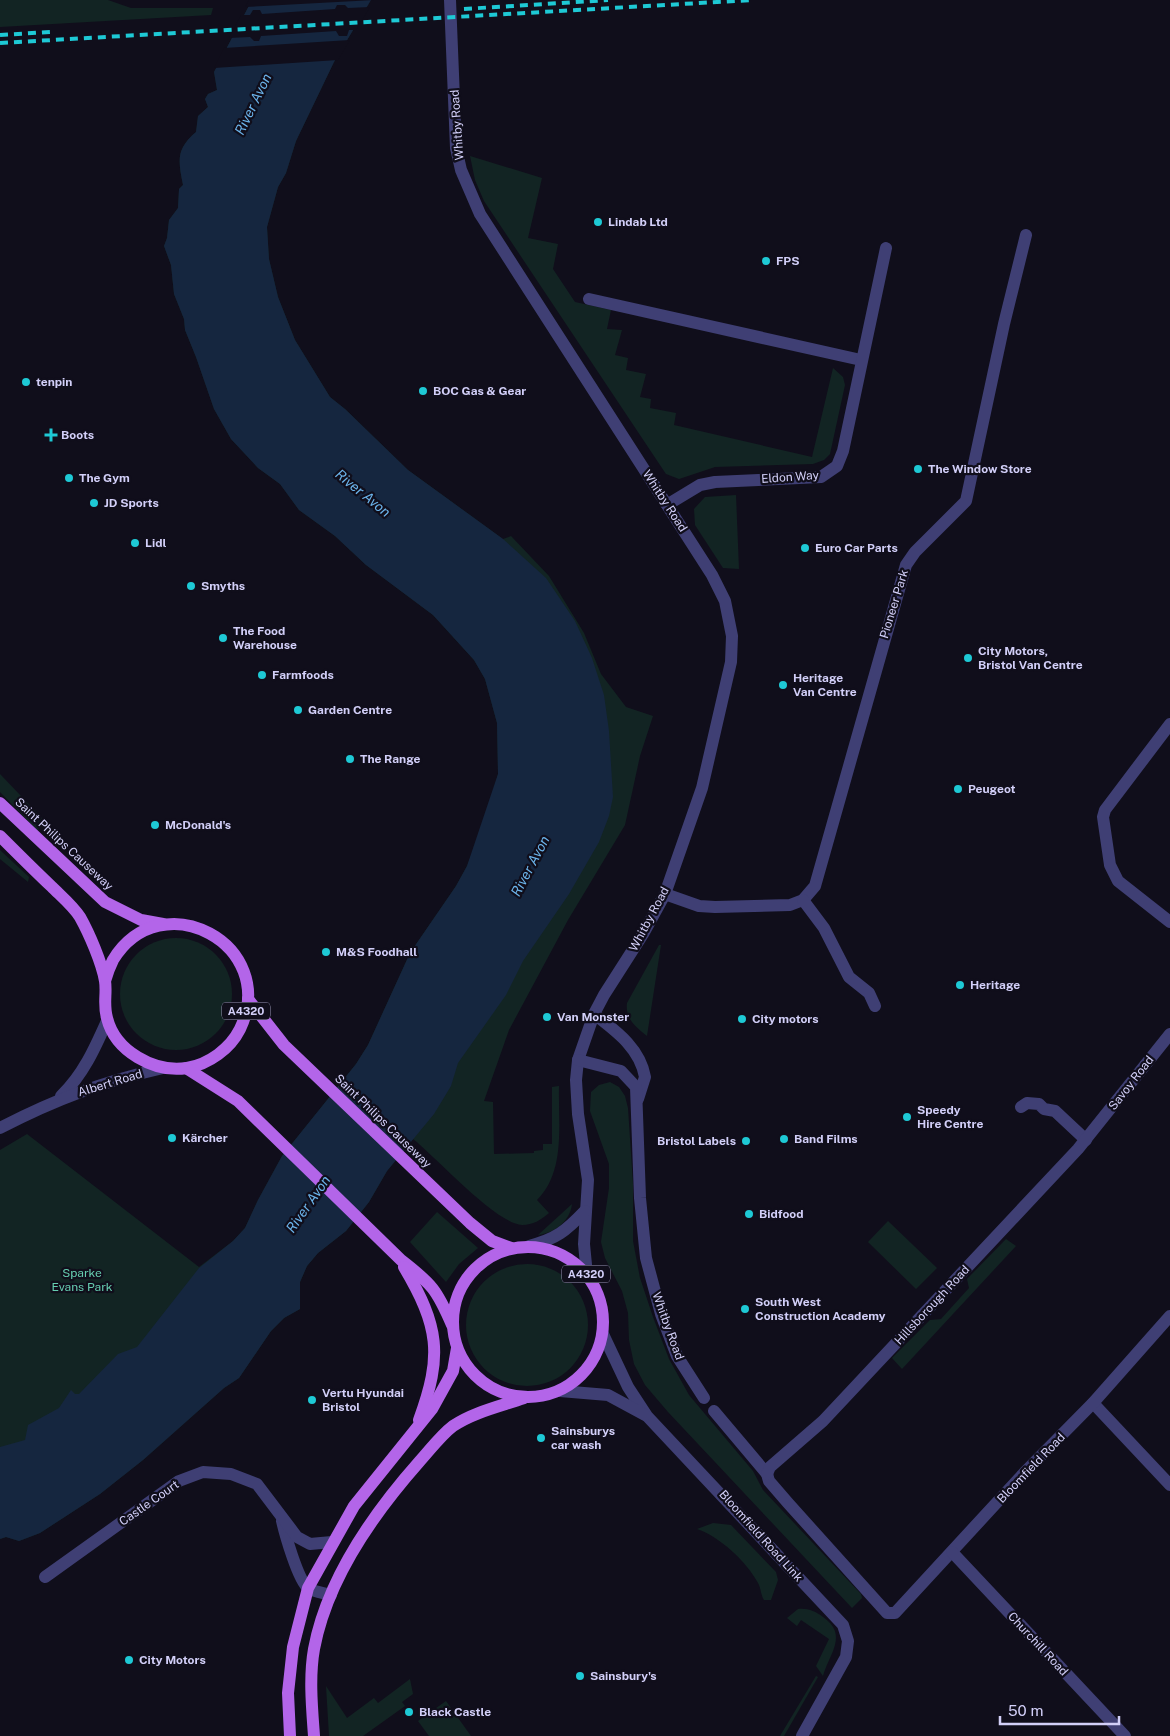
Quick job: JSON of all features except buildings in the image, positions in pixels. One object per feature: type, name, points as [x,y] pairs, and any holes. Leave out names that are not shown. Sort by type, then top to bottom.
[{"type":"main road","name":"Saint Philips Causeway","points":[[0,803],[105,902],[141,920],[166,924]]},
{"type":"main road","name":"A4320","points":[[0,836],[79,916],[90,939],[105,981]]},
{"type":"main road","name":"A4320","points":[[166,924],[197,927],[214,934],[228,946],[239,960],[244,972],[248,998],[245,1018],[236,1037],[223,1052],[211,1059],[186,1068],[163,1068],[140,1059],[120,1043],[107,1021],[103,1001],[105,981],[113,960],[126,943],[145,931],[166,924]]},
{"type":"main road","name":"Saint Philips Causeway","points":[[248,998],[284,1045],[450,1204],[492,1240],[512,1248]]},
{"type":"main road","name":"A4320","points":[[186,1068],[238,1101],[400,1260],[426,1280],[439,1295],[452,1325],[457,1348],[472,1373],[496,1390],[524,1398],[560,1391],[580,1377],[595,1357],[603,1334],[602,1307],[598,1293],[588,1275],[571,1260],[551,1250],[529,1246],[512,1248],[487,1258],[468,1276],[456,1299],[452,1325]]},
{"type":"main road","points":[[400,1260],[421,1295],[431,1321],[434,1338],[433,1378],[417,1425]]},
{"type":"main road","points":[[290,1736],[288,1693],[295,1637],[308,1588],[332,1542],[354,1506],[417,1425],[432,1409],[443,1392],[453,1371],[457,1348]]},
{"type":"main road","points":[[314,1736],[311,1695],[314,1649],[331,1595],[346,1563],[398,1485],[445,1433],[471,1417],[524,1398]]},
{"type":"street","name":"Whitby Road","points":[[450,0],[456,148],[464,179],[480,214],[712,574],[725,601],[732,636],[731,662],[702,788],[665,894],[594,1014],[578,1060],[576,1080],[578,1114],[588,1180],[584,1244],[588,1275]]},
{"type":"street","name":"Pioneer Park","points":[[803,900],[812,892],[817,880],[835,809],[906,565],[915,552],[966,501],[1004,324],[1026,234]]},
{"type":"street","name":"Eldon Way","points":[[667,504],[700,485],[715,482],[821,477],[837,466],[843,451],[886,248]]},
{"type":"street","points":[[589,299],[861,360]]},
{"type":"street","points":[[1170,724],[1105,810],[1103,817],[1110,864],[1118,881],[1170,922]]},
{"type":"street","points":[[665,894],[699,906],[715,907],[790,905],[803,900],[824,928],[849,977],[869,993],[875,1006]]},
{"type":"street","name":"Whitby Road","points":[[594,1014],[626,1039],[642,1067],[644,1082],[638,1099]]},
{"type":"street","name":"Albert Road","points":[[58,1099],[72,1086],[91,1056],[107,1021]]},
{"type":"street","name":"Savoy Road","points":[[1090,1136],[1170,1034]]},
{"type":"street","name":"Whitby Road","points":[[578,1060],[614,1068],[624,1073],[634,1083],[638,1099],[640,1198],[646,1258],[662,1314],[677,1356],[704,1398]]},
{"type":"street","name":"Albert Road","points":[[0,1128],[58,1099],[113,1080],[163,1068]]},
{"type":"street","points":[[1021,1108],[1026,1103],[1039,1101],[1044,1109],[1055,1111],[1090,1136]]},
{"type":"street","name":"Hillsborough Road","points":[[767,1474],[770,1467],[823,1420],[1090,1136]]},
{"type":"street","points":[[529,1246],[550,1240],[565,1232],[585,1211]]},
{"type":"street","name":"Bloomfield Road","points":[[767,1474],[768,1481],[887,1614],[895,1613],[1024,1473],[1093,1404],[1170,1316]]},
{"type":"street","name":"Bloomfield Road Link","points":[[603,1334],[628,1387],[647,1416],[843,1625],[848,1641],[848,1650],[802,1736]]},
{"type":"street","name":"Bloomfield Road Link","points":[[560,1391],[608,1395],[647,1416]]},
{"type":"street","points":[[1093,1404],[1170,1485]]},
{"type":"street","points":[[714,1411],[767,1474]]},
{"type":"street","name":"Castle Court","points":[[45,1577],[180,1481],[203,1472],[231,1474],[257,1484],[297,1537],[310,1544],[332,1542]]},
{"type":"street","name":"Castle Court","points":[[280,1516],[288,1547],[308,1588]]},
{"type":"street","name":"Churchill Road","points":[[952,1552],[1125,1736]]},
{"type":"street","points":[[308,1588],[331,1595]]},
{"type":"green space","points":[[0,0],[108,0],[131,8],[213,8],[211,15],[0,27]]},
{"type":"green space","name":"Sparke Evans Park","points":[[252,0],[197,187],[540,749],[227,1300],[0,1475],[0,1150],[27,1134],[199,1267],[233,1241],[245,1228],[282,1156],[356,1064],[368,1045],[410,953],[456,886],[467,866],[486,817],[498,774],[497,723],[485,679],[474,660],[433,615],[366,565],[335,536],[299,510],[280,484],[258,468],[231,439],[214,409],[185,330],[184,319],[174,294],[171,265],[164,246],[169,220],[178,208],[179,189],[183,185],[180,156],[189,138],[196,132],[198,116],[208,107],[205,99],[208,94],[217,90],[214,72]]},
{"type":"green space","points":[[371,0],[334,62],[296,141],[286,173],[278,187],[267,227],[269,259],[278,297],[295,340],[330,397],[408,470],[503,539],[511,536],[549,576],[584,633],[601,674],[626,707],[653,716],[640,756],[625,825],[568,920],[509,1030],[484,1101],[493,1102],[494,1154],[534,1153],[534,1151],[543,1150],[543,1144],[552,1144],[552,1087],[559,1086],[559,1132],[556,1161],[553,1175],[537,1200],[549,1213],[540,1220],[530,1224],[522,1225],[511,1221],[482,1202],[413,1139],[387,1171],[369,1202],[346,1231],[318,1253],[307,1266],[300,1282],[300,1309],[284,1318],[271,1331],[239,1378],[224,1388],[143,1460],[100,1494],[40,1533],[19,1541],[6,1537],[0,1539],[65,1477],[576,787],[330,453],[228,207]]},
{"type":"green space","points":[[470,156],[542,178],[528,238],[558,244],[553,269],[575,302],[611,310],[607,329],[622,330],[615,355],[628,358],[626,370],[646,374],[640,397],[651,399],[650,408],[676,413],[674,425],[812,457],[833,368],[843,377],[845,385],[830,454],[824,460],[813,464],[715,467],[679,479],[666,474],[484,201],[475,180]]},
{"type":"green space","points":[[736,495],[739,569],[723,568],[695,525],[694,509],[705,497]]},
{"type":"green space","points":[[0,774],[42,818],[38,831],[0,792]]},
{"type":"green space","points":[[0,850],[29,877],[28,882],[0,859]]},
{"type":"green space","points":[[176,938],[197,942],[216,954],[228,973],[232,994],[228,1015],[216,1034],[197,1046],[176,1050],[155,1046],[136,1034],[124,1015],[120,994],[124,973],[136,954],[155,942]]},
{"type":"green space","points":[[659,945],[661,945],[647,1036],[635,1026],[630,1018],[627,1003]]},
{"type":"green space","points":[[610,1082],[619,1087],[625,1096],[628,1108],[633,1184],[633,1241],[640,1278],[669,1359],[689,1395],[753,1471],[763,1490],[861,1594],[862,1598],[852,1608],[668,1412],[645,1385],[634,1364],[629,1340],[628,1313],[622,1291],[605,1258],[601,1242],[609,1188],[609,1164],[590,1111],[591,1092],[599,1085]]},
{"type":"green space","points":[[572,1204],[568,1216],[561,1225],[550,1232],[538,1235]]},
{"type":"green space","points":[[437,1212],[478,1248],[459,1264],[446,1282],[410,1242]]},
{"type":"green space","points":[[888,1221],[937,1268],[916,1289],[868,1242]]},
{"type":"green space","points":[[1006,1239],[1016,1246],[902,1369],[892,1358],[930,1320],[941,1319],[969,1288],[967,1279]]},
{"type":"green space","points":[[527,1264],[551,1268],[570,1282],[584,1301],[588,1325],[584,1349],[570,1368],[551,1382],[527,1386],[503,1382],[484,1368],[470,1349],[466,1325],[470,1301],[484,1282],[503,1268]]},
{"type":"green space","points":[[713,1523],[731,1525],[776,1572],[778,1580],[771,1600],[764,1600],[753,1575],[732,1551],[714,1537],[697,1529]]},
{"type":"green space","points":[[798,1609],[817,1613],[831,1624],[835,1631],[835,1645],[823,1676],[816,1666],[829,1639],[801,1620],[797,1626],[787,1618]]},
{"type":"green space","points":[[816,1676],[818,1677],[784,1736],[780,1736]]},
{"type":"green space","points":[[410,1679],[413,1694],[402,1702],[405,1706],[363,1736],[329,1736],[326,1686],[347,1718],[374,1698],[378,1703]]},
{"type":"green space","points":[[446,1701],[471,1736],[429,1736],[418,1721]]},
{"type":"water","name":"River Avon","points":[[252,0],[371,0],[334,62],[296,141],[286,173],[278,187],[267,227],[269,259],[278,297],[295,340],[330,397],[408,470],[503,539],[546,578],[575,621],[592,658],[604,695],[609,731],[613,797],[609,816],[599,842],[569,894],[523,961],[506,995],[458,1063],[451,1086],[434,1114],[387,1171],[369,1202],[346,1231],[318,1253],[307,1266],[300,1282],[300,1309],[284,1318],[271,1331],[239,1378],[224,1388],[143,1460],[100,1494],[40,1533],[19,1541],[6,1537],[0,1539],[0,1447],[25,1440],[28,1425],[59,1408],[71,1390],[75,1394],[79,1394],[118,1354],[137,1347],[199,1268],[233,1241],[245,1228],[282,1156],[356,1064],[368,1045],[410,953],[456,886],[467,866],[498,774],[497,723],[485,679],[474,660],[433,615],[366,565],[335,536],[299,510],[280,484],[258,468],[231,439],[214,409],[185,330],[184,319],[174,294],[171,265],[164,246],[169,220],[178,208],[179,189],[183,185],[180,156],[189,138],[196,132],[198,116],[208,107],[205,99],[208,94],[217,90],[214,72]]},
{"type":"pier","points":[[249,0],[374,0],[245,7]]},
{"type":"pier","points":[[337,5],[345,5],[348,8],[370,7],[356,30],[349,30],[347,36],[339,36],[336,31],[261,36],[259,41],[254,41],[250,37],[229,38],[241,15],[250,15],[253,10],[260,10],[262,14],[335,9]]},
{"type":"pier","points":[[350,40],[338,60],[214,68],[224,48]]},
{"type":"railway","points":[[464,9],[608,0]]},
{"type":"railway","points":[[0,43],[752,0]]},
{"type":"railway","points":[[0,35],[50,32]]},
{"type":"place","name":"Lindab Ltd","points":[[598,222]]},
{"type":"place","name":"FPS","points":[[766,261]]},
{"type":"place","name":"tenpin","points":[[26,382]]},
{"type":"place","name":"BOC Gas & Gear","points":[[423,391]]},
{"type":"place","name":"Boots","points":[[51,435]]},
{"type":"place","name":"The Window Store","points":[[918,469]]},
{"type":"place","name":"The Gym","points":[[69,478]]},
{"type":"place","name":"JD Sports","points":[[94,503]]},
{"type":"place","name":"Lidl","points":[[135,543]]},
{"type":"place","name":"Euro Car Parts","points":[[805,548]]},
{"type":"place","name":"Smyths","points":[[191,586]]},
{"type":"place","name":"The Food Warehouse","points":[[223,638]]},
{"type":"place","name":"City Motors, Bristol Van Centre","points":[[968,658]]},
{"type":"place","name":"Farmfoods","points":[[262,675]]},
{"type":"place","name":"Heritage Van Centre","points":[[783,685]]},
{"type":"place","name":"Garden Centre","points":[[298,710]]},
{"type":"place","name":"The Range","points":[[350,759]]},
{"type":"place","name":"Peugeot","points":[[958,789]]},
{"type":"place","name":"McDonald's","points":[[155,825]]},
{"type":"place","name":"M&S Foodhall","points":[[326,952]]},
{"type":"place","name":"Heritage","points":[[960,985]]},
{"type":"place","name":"Van Monster","points":[[547,1017]]},
{"type":"place","name":"City motors","points":[[742,1019]]},
{"type":"place","name":"Speedy Hire Centre","points":[[907,1117]]},
{"type":"place","name":"Kärcher","points":[[172,1138]]},
{"type":"place","name":"Band Films","points":[[784,1139]]},
{"type":"place","name":"Bristol Labels","points":[[746,1141]]},
{"type":"place","name":"Bidfood","points":[[749,1214]]},
{"type":"place","name":"South West Construction Academy","points":[[745,1309]]},
{"type":"place","name":"Vertu Hyundai Bristol","points":[[312,1400]]},
{"type":"place","name":"Sainsburys car wash","points":[[541,1438]]},
{"type":"place","name":"City Motors","points":[[129,1660]]},
{"type":"place","name":"Sainsbury's","points":[[580,1676]]},
{"type":"place","name":"Black Castle","points":[[409,1712]]}]
